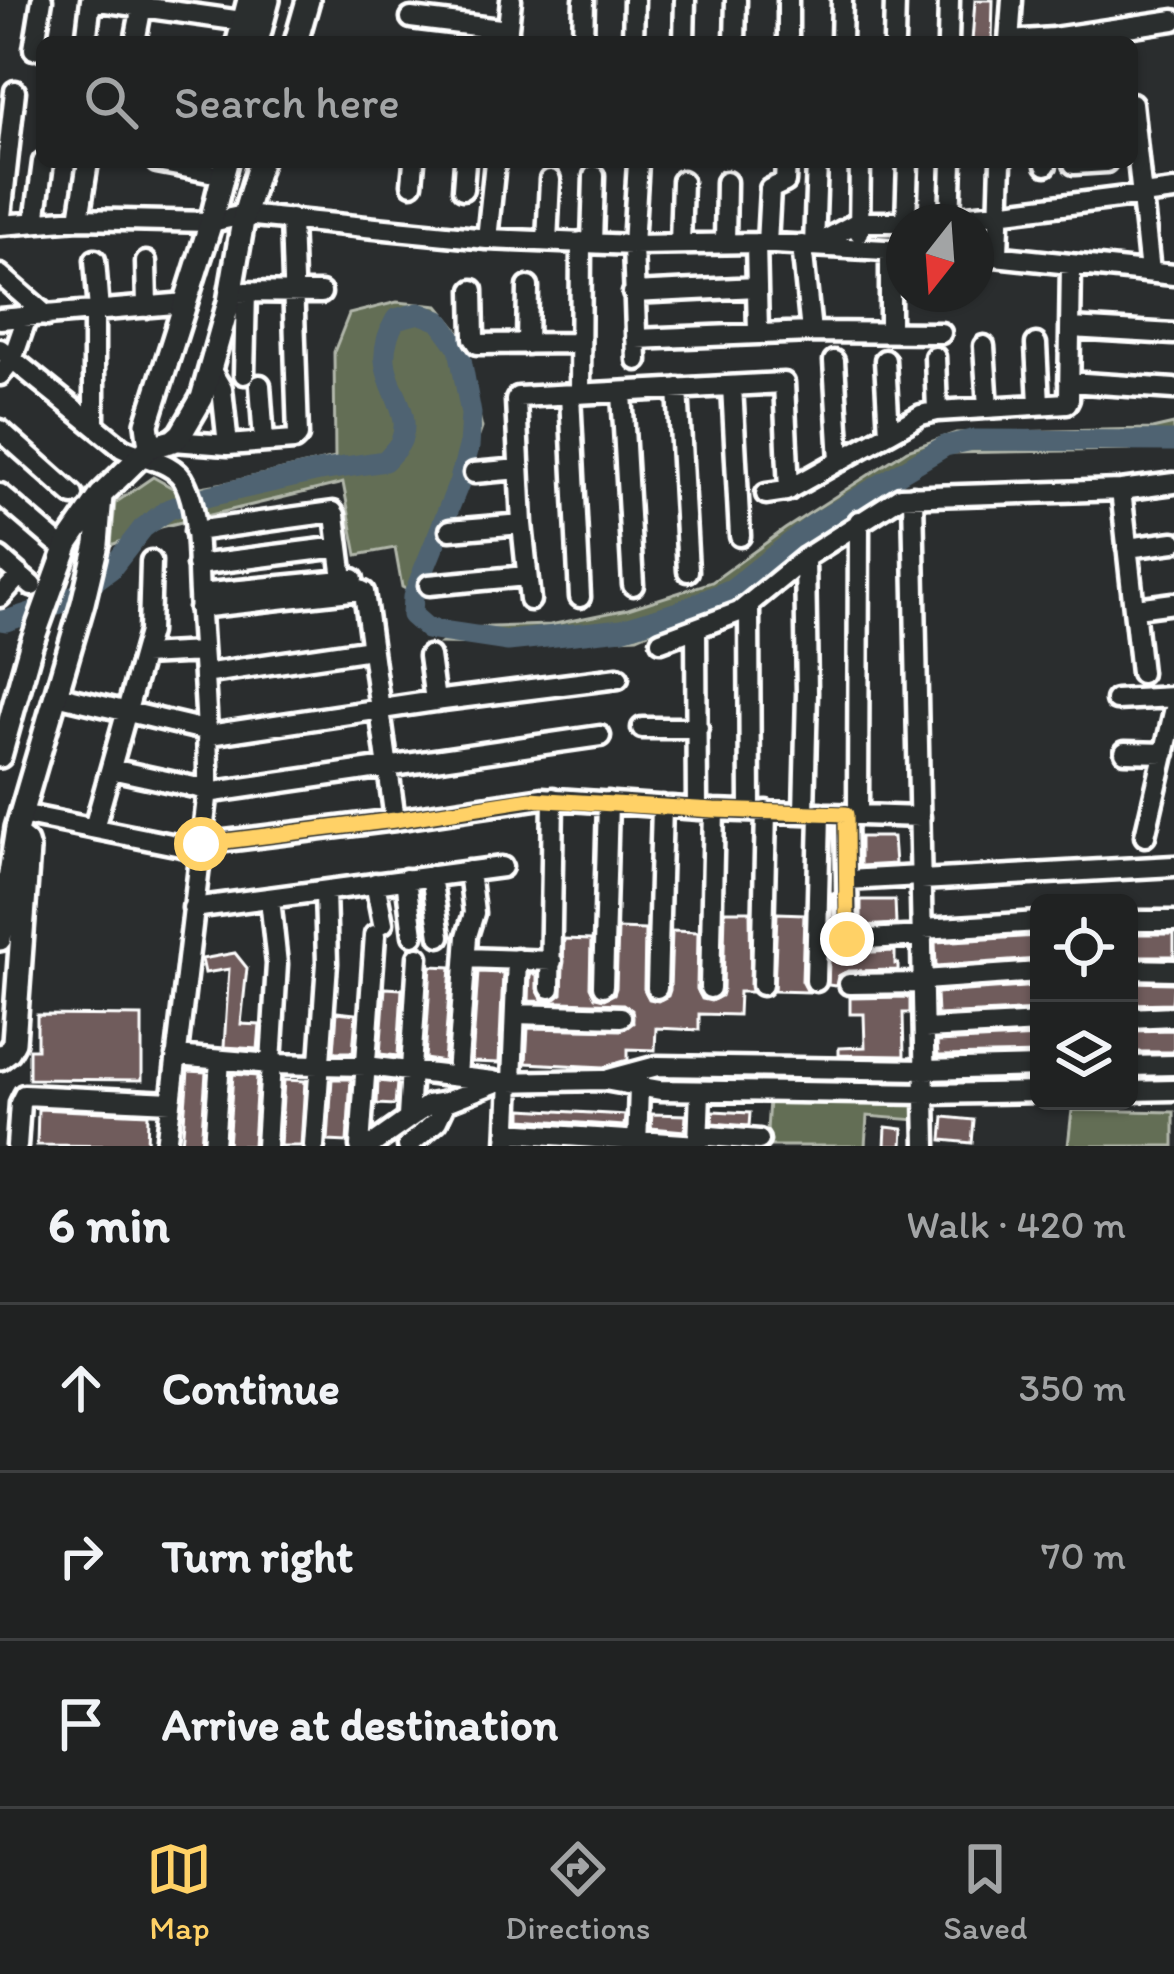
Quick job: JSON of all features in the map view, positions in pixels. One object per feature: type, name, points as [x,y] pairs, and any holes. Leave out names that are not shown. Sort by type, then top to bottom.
[{"type":"main road","points":[[259,36],[268,0]]},
{"type":"main road","points":[[298,36],[308,0]]},
{"type":"main road","points":[[310,36],[320,0]]},
{"type":"main road","points":[[144,452],[148,424],[211,222],[216,168]]},
{"type":"main road","points":[[0,756],[31,645],[68,543],[101,495],[144,452],[173,441],[188,426],[202,398],[238,292],[244,215],[258,168]]},
{"type":"main road","points":[[253,188],[267,179],[272,168]]},
{"type":"main road","points":[[0,940],[13,826],[83,603],[97,544],[101,495]]},
{"type":"main road","points":[[0,1058],[14,1042],[28,850],[13,826]]},
{"type":"street","points":[[36,36],[42,0]]},
{"type":"street","points":[[87,36],[92,0],[142,3],[243,21]]},
{"type":"street","points":[[411,18],[507,36],[511,0]]},
{"type":"street","points":[[584,0],[584,36]]},
{"type":"street","points":[[633,36],[634,0]]},
{"type":"street","points":[[684,36],[685,0]]},
{"type":"street","points":[[735,36],[736,0]]},
{"type":"street","points":[[788,0],[788,36]]},
{"type":"street","points":[[841,36],[842,0]]},
{"type":"street","points":[[894,36],[895,0]]},
{"type":"street","points":[[948,36],[949,0]]},
{"type":"street","points":[[1009,36],[1012,0]]},
{"type":"street","points":[[136,36],[142,3]]},
{"type":"street","points":[[1109,36],[1174,20]]},
{"type":"street","points":[[34,49],[36,37]]},
{"type":"street","points":[[15,91],[0,225],[79,219],[211,222],[244,215],[488,239],[886,249]]},
{"type":"street","points":[[34,222],[42,168]]},
{"type":"street","points":[[79,219],[87,168]]},
{"type":"street","points":[[412,184],[413,168]]},
{"type":"street","points":[[463,189],[465,168]]},
{"type":"street","points":[[488,239],[494,168]]},
{"type":"street","points":[[637,360],[633,245],[638,168]]},
{"type":"street","points":[[758,333],[757,287],[770,189],[785,182],[786,168]]},
{"type":"street","points":[[811,332],[808,245],[816,168]]},
{"type":"street","points":[[859,249],[860,168]]},
{"type":"street","points":[[907,204],[908,168]]},
{"type":"street","points":[[951,204],[952,168]]},
{"type":"street","points":[[998,255],[1001,168]]},
{"type":"street","points":[[1137,168],[1150,272]]},
{"type":"street","points":[[580,597],[575,395],[594,176]]},
{"type":"street","points":[[548,241],[550,180]]},
{"type":"street","points":[[680,244],[682,181]]},
{"type":"street","points":[[725,243],[726,182]]},
{"type":"street","points":[[994,214],[1174,191]]},
{"type":"street","points":[[173,441],[228,445],[298,436],[291,220]]},
{"type":"street","points":[[808,245],[858,222],[886,222]]},
{"type":"street","points":[[994,255],[1174,275]]},
{"type":"street","points":[[94,425],[95,260]]},
{"type":"street","points":[[146,262],[147,307]]},
{"type":"street","points":[[766,494],[789,490],[921,415],[1066,403],[1071,263]]},
{"type":"street","points":[[0,275],[37,316]]},
{"type":"street","points":[[527,344],[528,287]]},
{"type":"street","points":[[633,293],[757,287]]},
{"type":"street","points":[[473,290],[478,344],[580,344]]},
{"type":"street","points":[[264,441],[238,292],[321,293]]},
{"type":"street","points":[[0,319],[186,303]]},
{"type":"street","points":[[890,332],[892,312]]},
{"type":"street","points":[[37,316],[4,362],[122,448],[144,452],[170,466],[185,481],[195,527],[209,733],[207,792],[166,1146]]},
{"type":"street","points":[[1071,328],[1174,334]]},
{"type":"street","points":[[637,339],[758,333],[940,333]]},
{"type":"street","points":[[1036,344],[1039,404]]},
{"type":"street","points":[[984,346],[988,408]]},
{"type":"street","points":[[935,357],[937,411]]},
{"type":"street","points":[[885,360],[889,433]]},
{"type":"street","points":[[834,361],[840,461]]},
{"type":"street","points":[[210,369],[222,388],[228,445]]},
{"type":"street","points":[[1070,382],[1174,389]]},
{"type":"street","points":[[530,600],[517,398],[785,384],[789,490]]},
{"type":"street","points":[[732,386],[740,536]]},
{"type":"street","points":[[678,388],[688,571]]},
{"type":"street","points":[[622,393],[633,585]]},
{"type":"street","points":[[0,430],[73,495]]},
{"type":"street","points":[[474,473],[519,469]]},
{"type":"street","points":[[661,640],[749,606],[805,558],[900,496],[1121,490],[1174,483]]},
{"type":"street","points":[[1121,490],[1141,673]]},
{"type":"street","points":[[0,494],[56,542]]},
{"type":"street","points":[[913,496],[926,1146]]},
{"type":"street","points":[[195,527],[333,512],[339,547],[353,579],[271,586],[199,601]]},
{"type":"street","points":[[263,520],[271,586]]},
{"type":"street","points":[[860,521],[848,940],[1030,923]]},
{"type":"street","points":[[450,530],[522,524]]},
{"type":"street","points":[[1127,548],[1174,542]]},
{"type":"street","points":[[197,565],[339,547]]},
{"type":"street","points":[[0,558],[26,580],[0,597]]},
{"type":"street","points":[[805,558],[816,981]]},
{"type":"street","points":[[94,828],[151,620],[152,561]]},
{"type":"street","points":[[429,584],[526,576]]},
{"type":"street","points":[[199,601],[363,590],[395,820]]},
{"type":"street","points":[[1136,608],[1174,603]]},
{"type":"street","points":[[749,606],[762,985]]},
{"type":"street","points":[[696,628],[710,988]]},
{"type":"street","points":[[204,674],[371,649]]},
{"type":"street","points":[[143,655],[202,652]]},
{"type":"street","points":[[429,656],[435,701]]},
{"type":"street","points":[[56,694],[209,733],[618,678]]},
{"type":"street","points":[[1116,700],[1174,697]]},
{"type":"street","points":[[1145,836],[1174,712]]},
{"type":"street","points":[[642,728],[698,728]]},
{"type":"street","points":[[111,770],[207,792],[599,736]]},
{"type":"street","points":[[1125,752],[1165,753]]},
{"type":"street","points":[[13,826],[94,828],[201,847],[530,799],[920,817]]},
{"type":"street","points":[[550,988],[553,799]]},
{"type":"street","points":[[603,986],[608,802]]},
{"type":"street","points":[[657,988],[662,806]]},
{"type":"street","points":[[847,880],[1174,866]]},
{"type":"street","points":[[194,908],[502,867]]},
{"type":"street","points":[[457,1076],[467,936],[474,914],[470,872]]},
{"type":"street","points":[[431,876],[440,936]]},
{"type":"street","points":[[406,879],[413,935]]},
{"type":"street","points":[[360,1146],[379,928],[375,883]]},
{"type":"street","points":[[314,1146],[327,963],[325,891]]},
{"type":"street","points":[[266,1146],[277,964],[270,898]]},
{"type":"street","points":[[1138,920],[1174,921]]},
{"type":"street","points":[[408,1117],[418,957]]},
{"type":"street","points":[[466,958],[551,961]]},
{"type":"street","points":[[517,959],[507,1139],[637,1144],[759,1140]]},
{"type":"street","points":[[1138,969],[1174,970]]},
{"type":"street","points":[[849,984],[1030,973]]},
{"type":"street","points":[[515,1015],[621,1017]]},
{"type":"street","points":[[1138,1018],[1174,1016]]},
{"type":"street","points":[[925,1029],[1030,1023]]},
{"type":"street","points":[[176,1056],[366,1066],[507,1081],[604,1080],[700,1091],[1030,1092]]},
{"type":"street","points":[[214,1146],[220,1060]]},
{"type":"street","points":[[1138,1066],[1174,1065]]},
{"type":"street","points":[[604,1080],[657,1066],[1030,1067]]},
{"type":"street","points":[[370,1146],[428,1105],[507,1081]]},
{"type":"street","points":[[637,1144],[639,1087]]},
{"type":"street","points":[[1138,1090],[1174,1090]]},
{"type":"street","points":[[698,1142],[700,1091]]},
{"type":"street","points":[[17,1146],[25,1094],[171,1102]]},
{"type":"street","points":[[407,1146],[437,1121],[446,1102]]},
{"type":"green space","points":[[397,302],[438,306],[460,333],[482,428],[421,597],[402,587],[395,548],[357,555],[343,483],[161,527],[111,545],[115,503],[153,477],[178,491],[335,458],[334,352],[349,314]]},
{"type":"green space","points":[[1174,424],[1174,444],[1129,450],[947,453],[850,511],[724,599],[637,637],[441,643],[461,628],[550,625],[628,609],[712,582],[907,450],[956,433],[1152,429]]},
{"type":"green space","points":[[769,1100],[917,1103],[916,1120],[867,1116],[865,1146],[766,1146]]},
{"type":"green space","points":[[1072,1110],[1174,1112],[1174,1146],[1068,1146]]},
{"type":"building","points":[[975,0],[993,0],[992,36],[972,36]]},
{"type":"building","points":[[860,837],[893,837],[895,864],[860,866]]},
{"type":"building","points":[[832,893],[837,948],[849,953],[895,951],[898,970],[848,971],[838,976],[836,986],[828,985]]},
{"type":"building","points":[[861,900],[895,900],[896,924],[861,926]]},
{"type":"building","points":[[725,911],[750,911],[751,992],[739,992],[738,1015],[699,1014],[699,1030],[656,1028],[655,1050],[628,1049],[628,1060],[604,1067],[526,1063],[528,1028],[621,1030],[633,1023],[632,1010],[623,1004],[529,1001],[530,974],[537,974],[542,999],[551,1001],[562,994],[564,939],[591,940],[590,987],[595,997],[604,999],[616,988],[618,929],[645,930],[644,989],[649,999],[658,1001],[670,990],[672,931],[698,932],[697,989],[702,999],[711,1001],[723,989]]},
{"type":"building","points":[[777,913],[804,914],[802,981],[808,992],[774,991]]},
{"type":"building","points":[[1138,934],[1174,934],[1174,956],[1138,956]]},
{"type":"building","points":[[1030,937],[1030,960],[936,966],[935,942]]},
{"type":"building","points":[[235,953],[247,968],[241,1024],[260,1025],[258,1049],[224,1047],[229,969],[205,973],[202,959]]},
{"type":"building","points":[[431,966],[451,967],[444,1062],[425,1059]]},
{"type":"building","points":[[478,972],[503,973],[499,1063],[472,1062]]},
{"type":"building","points":[[1138,982],[1174,983],[1172,1003],[1138,1004]]},
{"type":"building","points":[[1030,987],[1030,1010],[937,1015],[936,993]]},
{"type":"building","points":[[385,988],[402,989],[398,1056],[380,1054]]},
{"type":"building","points":[[910,997],[910,1013],[903,1013],[904,1056],[839,1055],[839,1048],[865,1047],[864,1014],[850,1014],[850,998]]},
{"type":"building","points":[[337,1012],[356,1014],[353,1052],[334,1052]]},
{"type":"building","points":[[37,1015],[142,1016],[142,1080],[29,1079],[29,1049],[37,1049]]},
{"type":"building","points":[[1174,1030],[1174,1052],[1138,1052],[1138,1031]]},
{"type":"building","points":[[1030,1037],[1030,1054],[938,1056],[937,1042]]},
{"type":"building","points":[[188,1071],[206,1072],[201,1146],[182,1145]]},
{"type":"building","points":[[233,1074],[257,1076],[253,1146],[228,1146]]},
{"type":"building","points":[[332,1079],[351,1079],[347,1142],[328,1141]]},
{"type":"building","points":[[284,1080],[305,1081],[301,1146],[280,1146]]},
{"type":"building","points":[[378,1081],[397,1083],[395,1105],[377,1104]]},
{"type":"building","points":[[38,1109],[148,1114],[147,1146],[37,1145]]},
{"type":"building","points":[[522,1109],[625,1115],[624,1126],[522,1119]]},
{"type":"building","points":[[713,1111],[750,1113],[749,1126],[712,1123]]},
{"type":"building","points":[[652,1114],[686,1115],[685,1131],[651,1128]]},
{"type":"building","points":[[944,1117],[974,1120],[972,1143],[942,1140]]},
{"type":"building","points":[[886,1127],[903,1129],[902,1146],[885,1146]]},
{"type":"waterway","points":[[0,620],[67,601],[111,569],[143,528],[169,509],[319,471],[385,461],[401,441],[404,424],[387,371],[387,339],[396,319],[419,313],[439,321],[459,348],[471,414],[469,447],[459,483],[413,597],[412,615],[428,629],[508,641],[622,629],[678,612],[732,589],[813,525],[945,446],[972,440],[1174,441]]},
{"type":"route","points":[[201,844],[530,799],[846,814],[847,939]]}]
